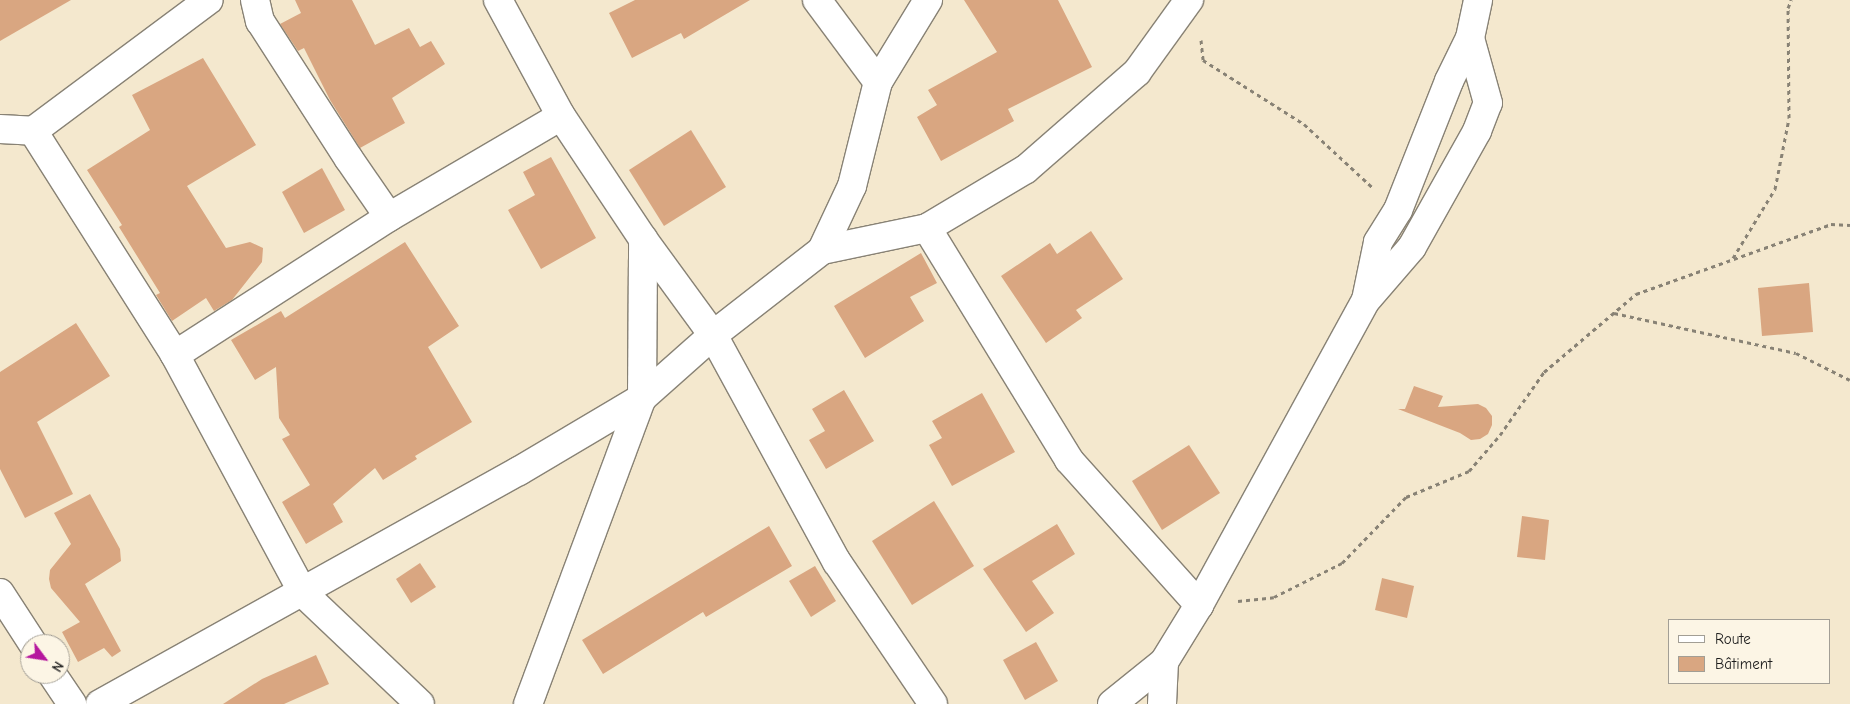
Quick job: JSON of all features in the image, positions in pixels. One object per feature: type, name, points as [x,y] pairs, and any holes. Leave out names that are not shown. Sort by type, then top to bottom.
[{"type":"street","points":[[0,129],[33,131],[209,0]]},
{"type":"street","points":[[255,0],[260,22],[389,217]]},
{"type":"street","points":[[498,0],[561,116],[643,239],[712,334],[837,562],[933,704]]},
{"type":"street","points":[[817,0],[878,82]]},
{"type":"street","points":[[822,250],[852,186],[878,82],[928,0]]},
{"type":"street","points":[[100,704],[303,593],[519,471],[642,398],[712,334],[822,250],[927,228],[1026,169],[1137,72],[1189,0]]},
{"type":"street","points":[[1366,300],[1378,242],[1398,210],[1449,81],[1470,38],[1478,0]]},
{"type":"street","points":[[1112,704],[1164,662],[1199,605],[1366,300],[1412,247],[1477,131],[1488,103],[1470,38]]},
{"type":"street","points":[[175,355],[389,217],[561,116]]},
{"type":"street","points":[[33,131],[175,355],[303,593],[420,704]]},
{"type":"street","points":[[927,228],[1068,460],[1199,605]]},
{"type":"street","points":[[528,704],[642,398],[643,239]]},
{"type":"street","points":[[0,593],[27,634]]},
{"type":"street","points":[[1162,704],[1164,662]]},
{"type":"street","points":[[59,684],[72,704]]},
{"type":"path","points":[[1733,258],[1775,189],[1789,118],[1788,8],[1791,0]]},
{"type":"path","points":[[1200,34],[1203,60],[1304,124],[1398,210]]},
{"type":"path","points":[[1199,605],[1274,597],[1342,563],[1406,496],[1469,471],[1500,435],[1544,372],[1636,294],[1831,224],[1850,225]]},
{"type":"path","points":[[1613,313],[1796,353],[1850,380]]},
{"type":"building","points":[[0,0],[71,0],[0,41]]},
{"type":"building","points":[[295,0],[352,0],[375,45],[409,28],[420,47],[431,41],[445,64],[392,98],[405,123],[360,148],[330,100],[304,48],[298,51],[280,24],[301,13]]},
{"type":"building","points":[[635,0],[750,0],[684,39],[681,33],[632,58],[609,13]]},
{"type":"building","points":[[964,0],[1058,0],[1092,67],[1008,109],[1014,121],[941,161],[917,117],[937,105],[928,90],[997,52]]},
{"type":"building","points":[[203,58],[256,145],[187,186],[226,248],[250,242],[263,248],[262,262],[232,300],[214,311],[206,298],[172,321],[156,295],[160,293],[119,227],[122,225],[87,170],[150,130],[132,95]]},
{"type":"building","points":[[691,130],[726,187],[664,226],[629,170]]},
{"type":"building","points":[[551,157],[596,238],[541,269],[508,210],[535,195],[523,172]]},
{"type":"building","points":[[322,168],[345,210],[304,233],[282,192]]},
{"type":"building","points":[[1091,231],[1123,279],[1076,310],[1082,318],[1046,343],[1001,276],[1050,243],[1057,254]]},
{"type":"building","points":[[405,242],[459,326],[428,347],[472,422],[415,456],[417,459],[383,480],[375,468],[333,504],[343,522],[306,544],[282,502],[310,485],[282,439],[290,435],[279,418],[276,367],[255,380],[231,340],[281,311],[285,318]]},
{"type":"building","points":[[921,253],[937,283],[910,297],[924,321],[865,358],[834,306]]},
{"type":"building","points":[[1809,283],[1813,332],[1762,336],[1758,288]]},
{"type":"building","points":[[76,323],[110,376],[37,422],[73,494],[25,518],[0,469],[0,372]]},
{"type":"building","points":[[1414,386],[1443,396],[1438,407],[1478,404],[1486,408],[1492,416],[1492,425],[1488,434],[1480,439],[1471,440],[1460,433],[1398,409],[1405,409]]},
{"type":"building","points":[[844,390],[874,441],[826,469],[809,440],[825,431],[812,409]]},
{"type":"building","points":[[982,393],[1015,452],[952,486],[929,445],[942,438],[932,421]]},
{"type":"building","points":[[1189,445],[1220,493],[1162,530],[1132,481]]},
{"type":"building","points":[[90,494],[120,549],[121,561],[85,584],[121,651],[112,657],[104,648],[78,662],[70,647],[70,634],[63,634],[62,632],[80,622],[51,588],[50,570],[71,544],[54,513]]},
{"type":"building","points":[[934,501],[974,566],[912,605],[872,541]]},
{"type":"building","points":[[1522,516],[1549,520],[1545,560],[1517,557]]},
{"type":"building","points":[[1057,524],[1075,554],[1032,581],[1054,613],[1026,632],[983,569]]},
{"type":"building","points":[[769,526],[792,566],[706,617],[703,612],[603,674],[582,640]]},
{"type":"building","points":[[420,563],[436,587],[411,603],[396,579]]},
{"type":"building","points":[[815,566],[836,601],[811,617],[789,581]]},
{"type":"building","points":[[1382,578],[1414,586],[1407,618],[1375,610]]},
{"type":"building","points":[[1036,642],[1058,681],[1025,700],[1003,660]]},
{"type":"building","points":[[316,655],[329,684],[284,704],[223,704],[262,679]]}]
